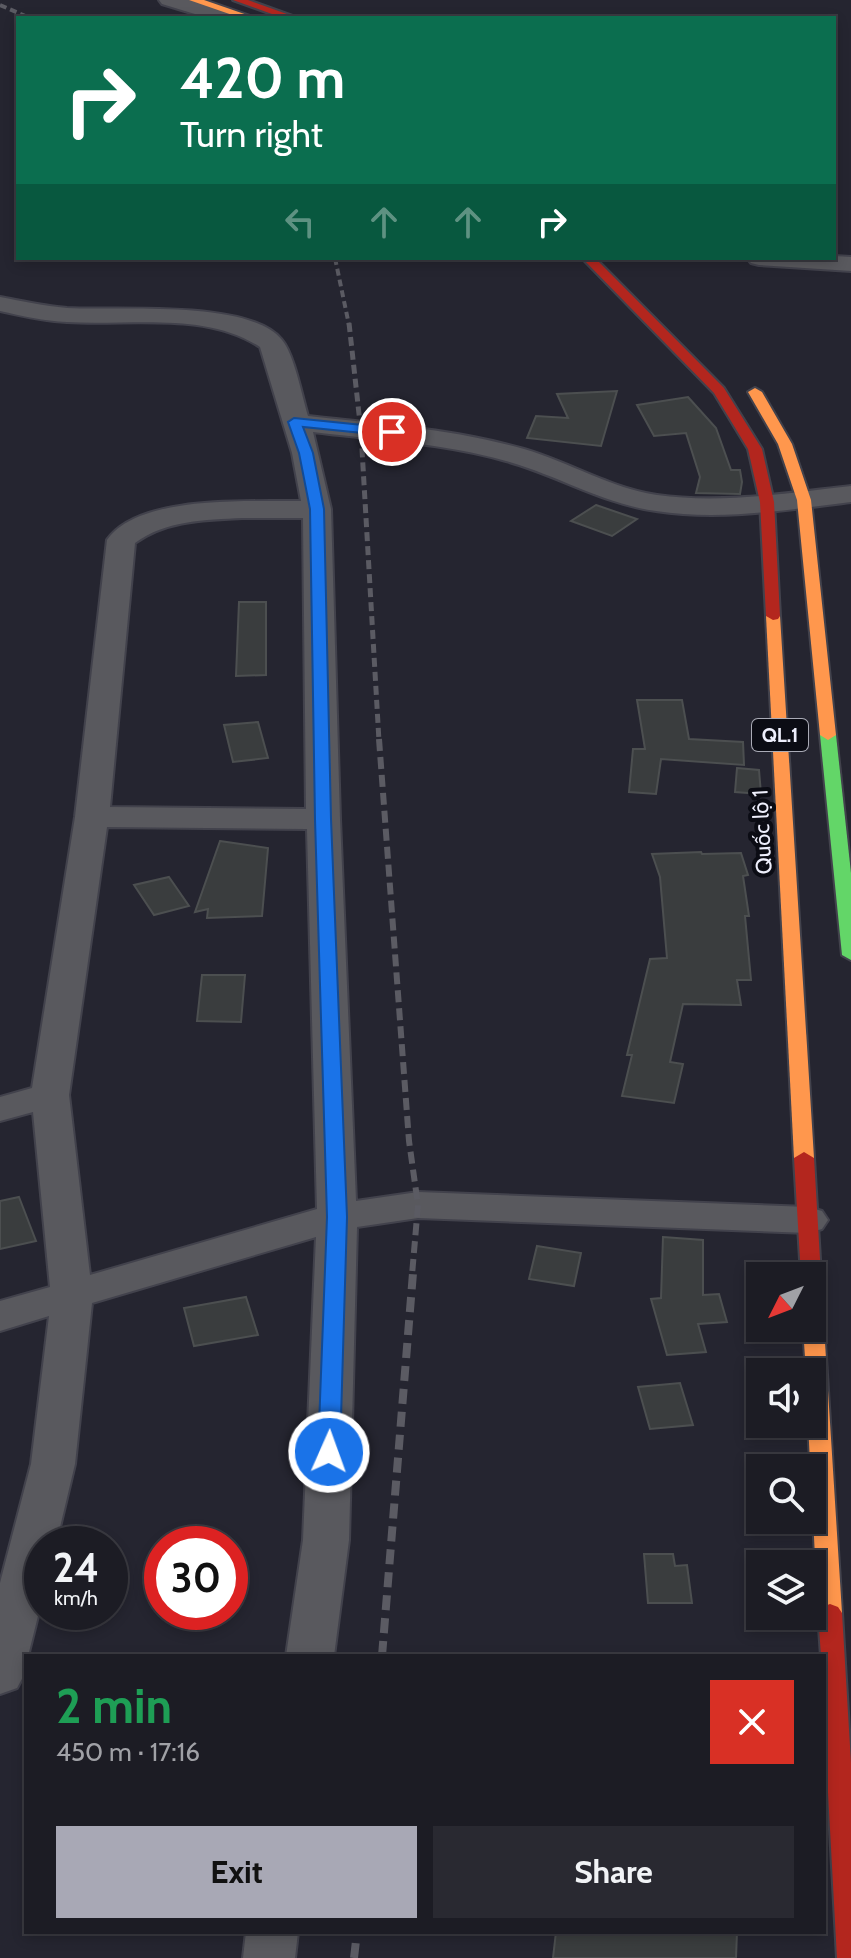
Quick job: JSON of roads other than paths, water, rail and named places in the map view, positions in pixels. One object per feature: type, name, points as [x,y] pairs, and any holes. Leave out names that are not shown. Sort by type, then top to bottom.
[{"type":"highway","points":[[194,0],[245,16]]},
{"type":"highway","points":[[238,0],[287,16]]},
{"type":"highway","name":"Quốc lộ 1","points":[[590,260],[719,391],[755,449],[767,502],[810,1262]]},
{"type":"highway","name":"QL.1","points":[[741,378],[752,389],[786,444],[798,471],[804,500],[851,955]]},
{"type":"highway","points":[[815,1342],[850,1958]]},
{"type":"street","points":[[169,0],[222,16]]},
{"type":"street","points":[[790,260],[851,264]]},
{"type":"street","points":[[0,304],[51,313],[207,320],[245,325],[272,343],[306,453],[317,509],[323,819],[337,1217],[326,1540],[310,1654]]},
{"type":"street","points":[[294,422],[412,434],[511,453],[580,481],[652,503],[683,505],[845,498]]},
{"type":"street","points":[[0,1675],[53,1464],[72,1296],[50,1095],[92,817],[121,540],[138,526],[164,517],[317,509]]},
{"type":"street","points":[[92,817],[323,819]]},
{"type":"street","points":[[0,1109],[50,1095]]},
{"type":"street","points":[[0,1316],[337,1217],[418,1205],[808,1220]]},
{"type":"street","points":[[269,1958],[272,1934]]},
{"type":"railway","points":[[0,5],[25,16]]},
{"type":"railway","points":[[335,260],[349,325]]},
{"type":"railway","points":[[349,323],[361,432],[379,741]]},
{"type":"railway","points":[[379,739],[409,1141],[418,1205],[412,1275]]},
{"type":"railway","points":[[382,1654],[413,1273]]},
{"type":"railway","points":[[354,1958],[357,1934]]}]
